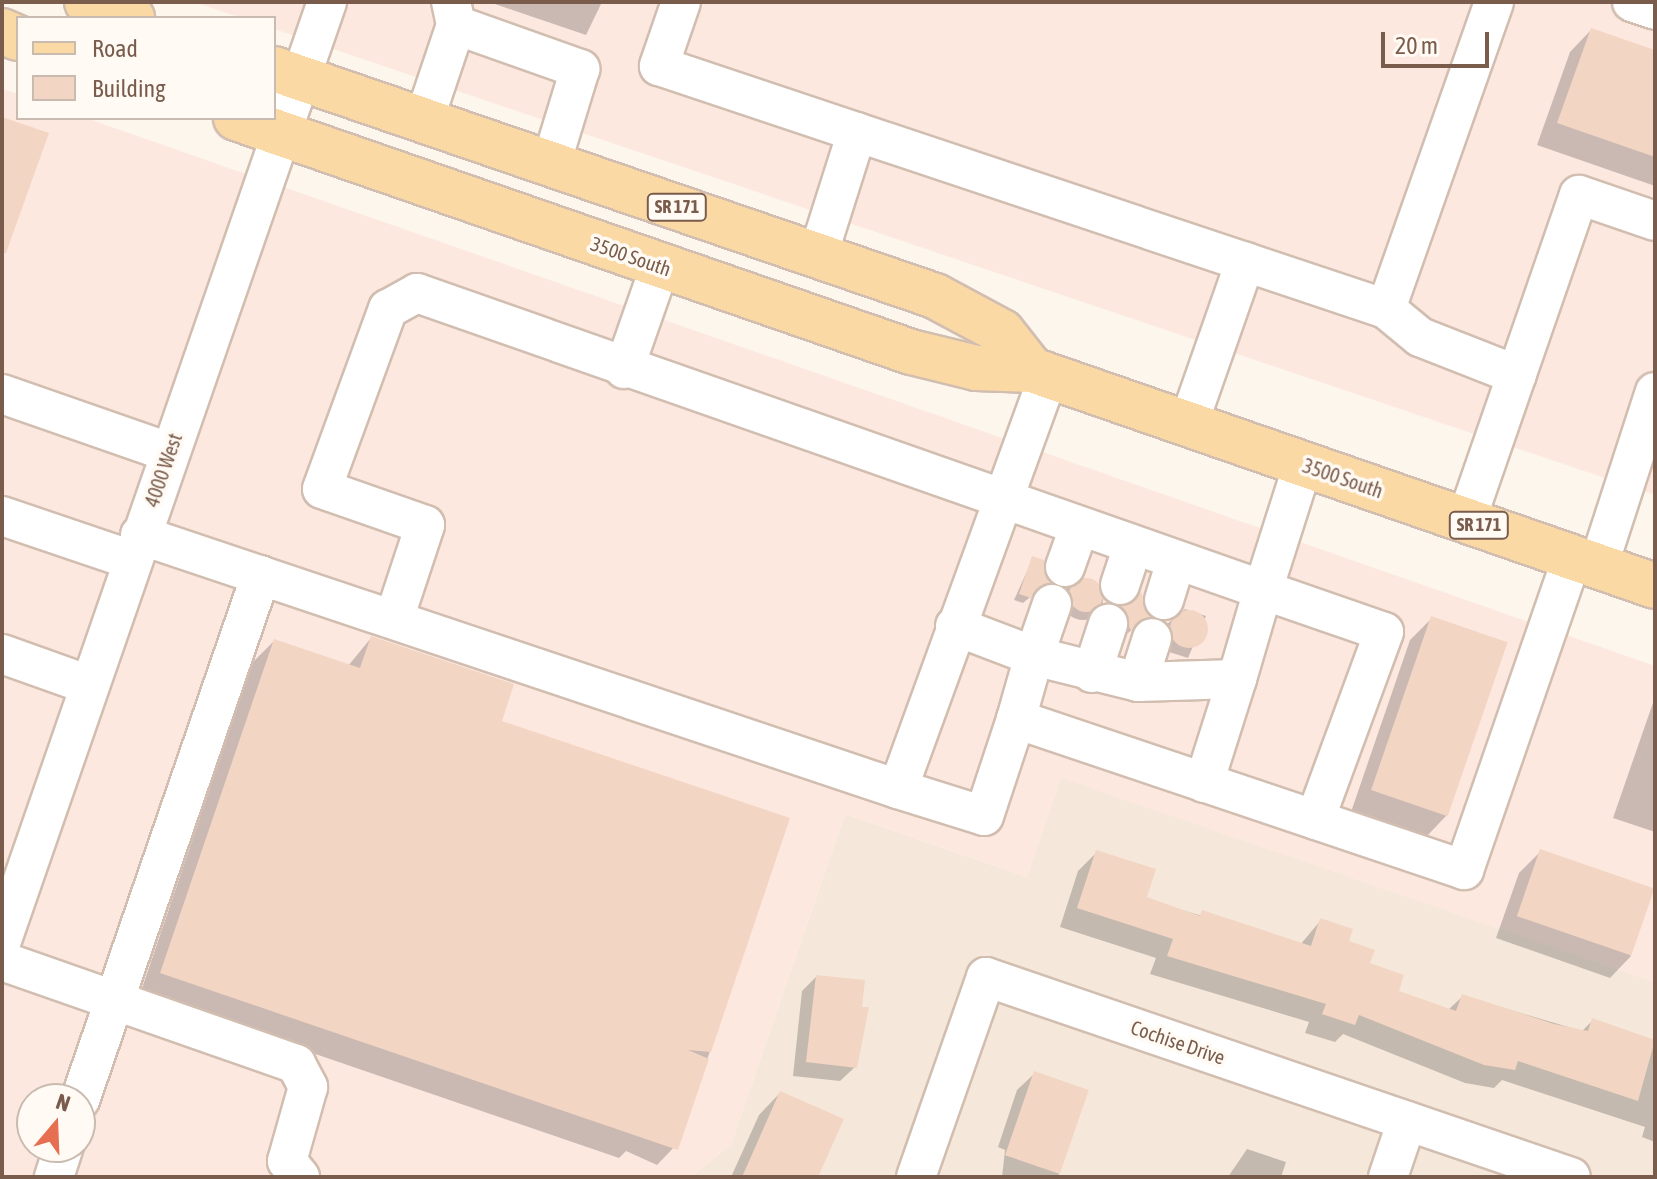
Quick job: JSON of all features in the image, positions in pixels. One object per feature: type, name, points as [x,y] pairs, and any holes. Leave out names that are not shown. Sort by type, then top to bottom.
[{"type":"main road","points":[[87,2],[126,16]]},
{"type":"main road","name":"SR 171","points":[[288,74],[959,305],[1002,332],[1040,372]]},
{"type":"main road","name":"3500 South","points":[[241,120],[911,352],[976,368],[1040,372],[1655,586]]},
{"type":"street","name":"4000 West","points":[[6,917],[280,135],[288,74],[327,2]]},
{"type":"street","points":[[681,2],[659,66],[1386,309],[1420,337],[1517,375]]},
{"type":"street","points":[[1386,309],[1494,2]]},
{"type":"street","points":[[1632,2],[1655,10]]},
{"type":"street","points":[[424,120],[453,14],[580,69],[551,164]]},
{"type":"street","points":[[818,255],[857,132]]},
{"type":"street","points":[[1466,521],[1579,195],[1655,221]]},
{"type":"street","points":[[1188,425],[1245,262]]},
{"type":"street","points":[[624,369],[660,266]]},
{"type":"street","points":[[394,619],[425,525],[322,489],[388,309],[417,293],[1003,502],[1384,632],[1315,820]]},
{"type":"street","points":[[898,789],[955,626],[1003,502],[1040,372]]},
{"type":"street","points":[[1016,719],[1464,870],[1655,392]]},
{"type":"street","points":[[2,394],[169,452]]},
{"type":"street","points":[[1204,783],[1303,465]]},
{"type":"street","points":[[2,516],[261,575],[984,816],[1052,604]]},
{"type":"street","points":[[1065,567],[1079,528]]},
{"type":"street","points":[[1120,585],[1133,546]]},
{"type":"street","points":[[1164,600],[1176,561]]},
{"type":"street","points":[[86,1083],[261,575]]},
{"type":"street","points":[[1092,673],[1108,624]]},
{"type":"street","points":[[955,626],[1034,656],[1092,673],[1138,682],[1237,679]]},
{"type":"street","points":[[1138,682],[1152,638]]},
{"type":"street","points":[[2,654],[89,685]]},
{"type":"street","points":[[2,961],[307,1073],[287,1161],[300,1177]]},
{"type":"street","name":"Cochise Drive","points":[[916,1177],[986,977],[1571,1177]]},
{"type":"street","points":[[1388,1177],[1407,1121]]},
{"type":"shaded area","points":[[194,2],[1655,2],[1655,495],[276,30],[276,16],[235,16]]},
{"type":"shaded area","points":[[2,89],[16,93],[16,120],[92,120],[1655,666],[1655,982],[1061,778],[1027,877],[845,814],[731,1144],[691,1177],[2,1177]]},
{"type":"shaded area","points":[[1061,777],[1655,982],[1655,1177],[691,1177],[731,1144],[845,814],[1027,877]]},
{"type":"building","points":[[1591,28],[1655,50],[1655,157],[1557,123]]},
{"type":"building","points":[[2,117],[49,133],[6,253],[2,253]]},
{"type":"building","points":[[1032,556],[1044,560],[1050,582],[1031,598],[1019,594]]},
{"type":"building","points":[[1086,578],[1098,583],[1103,595],[1098,607],[1086,612],[1074,607],[1069,595],[1074,583]]},
{"type":"building","points":[[1141,592],[1150,617],[1131,631],[1120,606]]},
{"type":"building","points":[[1189,610],[1203,615],[1208,629],[1203,643],[1189,648],[1175,643],[1170,629],[1175,615]]},
{"type":"building","points":[[1431,616],[1508,642],[1448,816],[1371,790]]},
{"type":"building","points":[[371,636],[514,684],[502,721],[790,818],[711,1052],[688,1050],[709,1059],[678,1150],[160,973],[274,639],[360,668]]},
{"type":"building","points":[[1540,849],[1654,888],[1631,956],[1517,916]]},
{"type":"building","points":[[1096,850],[1156,869],[1147,897],[1200,916],[1202,910],[1311,946],[1320,918],[1353,929],[1349,941],[1375,950],[1370,963],[1404,975],[1399,991],[1456,1011],[1462,994],[1554,1024],[1588,1031],[1592,1018],[1655,1040],[1638,1101],[1518,1061],[1515,1070],[1484,1065],[1359,1015],[1355,1025],[1322,1014],[1326,1004],[1167,956],[1173,939],[1077,908]]},
{"type":"building","points":[[816,975],[865,980],[862,1007],[869,1007],[857,1068],[806,1062]]},
{"type":"building","points":[[1034,1071],[1089,1090],[1060,1174],[1005,1155]]},
{"type":"building","points":[[780,1091],[844,1119],[818,1177],[742,1177]]}]
